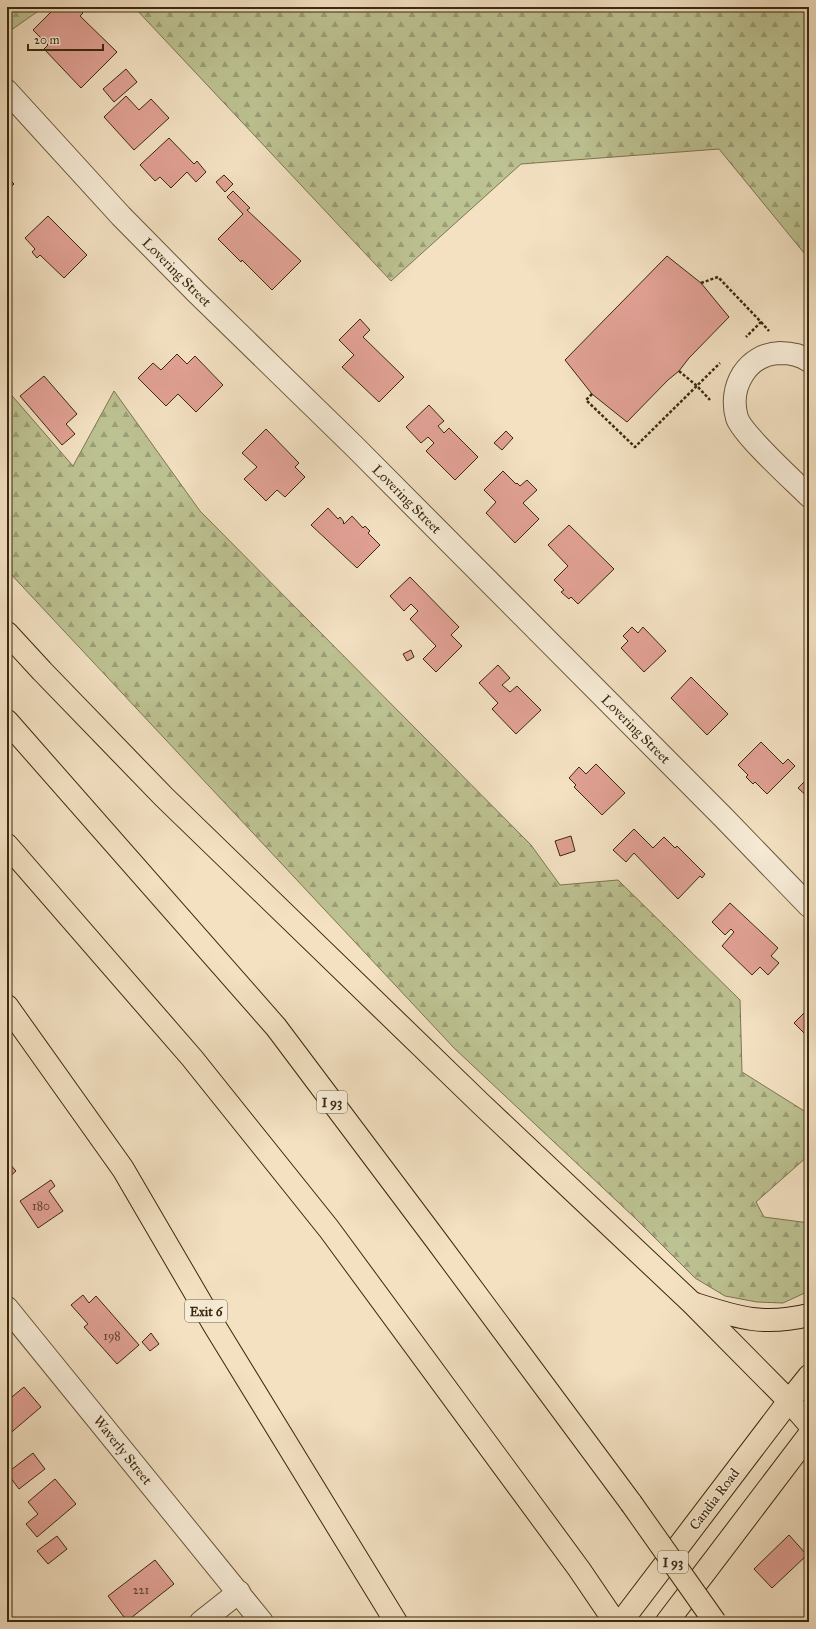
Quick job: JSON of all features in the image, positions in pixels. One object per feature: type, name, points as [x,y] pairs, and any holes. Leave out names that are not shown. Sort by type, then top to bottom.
[{"type":"main road","points":[[7,633],[164,797],[480,1102],[692,1303],[809,1424]]},
{"type":"main road","name":"I 93","points":[[7,721],[276,1027],[441,1246],[631,1503],[715,1622]]},
{"type":"main road","points":[[7,845],[192,1058],[319,1216],[579,1569],[615,1622]]},
{"type":"main road","name":"Exit 6","points":[[7,1006],[123,1169],[218,1332],[396,1622]]},
{"type":"main road","points":[[692,1303],[735,1317],[753,1320],[791,1320],[809,1315]]},
{"type":"main road","name":"Candia Road","points":[[621,1622],[788,1401],[809,1376]]},
{"type":"main road","points":[[667,1622],[809,1436]]},
{"type":"street","name":"Lovering Street","points":[[7,91],[121,216],[196,292],[354,446],[719,812],[809,906]]},
{"type":"street","points":[[809,361],[804,357],[788,353],[771,353],[756,360],[743,371],[736,386],[734,403],[738,419],[746,432],[809,496]]},
{"type":"street","name":"Waverly Street","points":[[7,1308],[262,1622]]},
{"type":"street","points":[[201,1622],[239,1592]]},
{"type":"path","points":[[701,283],[718,277],[761,322],[745,338]]},
{"type":"path","points":[[592,394],[586,400],[635,447],[724,359]]},
{"type":"path","points":[[679,371],[697,386]]},
{"type":"green space","points":[[7,7],[44,7],[7,33]]},
{"type":"green space","points":[[134,7],[809,7],[809,259],[719,149],[521,164],[391,281]]},
{"type":"green space","points":[[7,390],[73,466],[114,391],[200,511],[531,845],[560,885],[618,880],[740,1000],[742,1072],[809,1114],[809,1155],[756,1202],[764,1217],[809,1223],[809,1291],[783,1303],[757,1302],[725,1296],[695,1278],[635,1218],[454,1048],[7,570]]},
{"type":"building","points":[[56,7],[77,7],[83,13],[80,16],[117,52],[81,88],[44,49],[48,45],[33,30]]},
{"type":"building","points":[[126,69],[137,82],[114,102],[103,89]]},
{"type":"building","points":[[126,96],[139,110],[151,99],[169,118],[134,150],[104,117]]},
{"type":"building","points":[[169,138],[194,164],[197,161],[206,172],[196,182],[187,172],[171,188],[160,177],[155,181],[140,165]]},
{"type":"building","points":[[224,175],[233,184],[225,192],[216,182]]},
{"type":"building","points":[[7,177],[14,184],[7,190]]},
{"type":"building","points":[[233,191],[250,208],[247,210],[301,261],[272,290],[242,260],[241,262],[218,239],[243,214],[227,197]]},
{"type":"building","points":[[48,216],[87,255],[64,278],[40,255],[37,258],[32,252],[35,249],[25,238]]},
{"type":"building","points":[[667,256],[701,283],[729,317],[689,358],[679,371],[668,380],[627,422],[592,394],[565,360]]},
{"type":"building","points":[[360,319],[370,330],[363,337],[404,377],[379,402],[342,367],[354,355],[339,340]]},
{"type":"building","points":[[177,354],[187,364],[195,356],[223,385],[196,412],[178,394],[166,406],[138,378],[153,363],[161,370]]},
{"type":"building","points":[[44,376],[77,414],[66,424],[75,434],[62,445],[20,396]]},
{"type":"building","points":[[429,405],[444,421],[438,426],[444,433],[449,428],[478,457],[455,480],[426,451],[434,443],[428,437],[421,443],[406,427]]},
{"type":"building","points":[[266,429],[299,463],[295,467],[305,477],[285,497],[277,490],[266,501],[244,479],[257,467],[242,453]]},
{"type":"building","points":[[506,431],[513,438],[502,450],[494,443]]},
{"type":"building","points":[[503,471],[516,484],[517,483],[520,486],[527,480],[537,490],[523,503],[539,519],[515,543],[486,513],[496,502],[484,490]]},
{"type":"building","points":[[328,508],[338,519],[340,517],[344,524],[352,516],[363,528],[365,526],[370,531],[368,533],[380,545],[357,568],[311,525]]},
{"type":"building","points":[[569,525],[614,569],[578,604],[571,597],[569,599],[561,592],[564,590],[554,580],[568,566],[548,545]]},
{"type":"building","points":[[410,577],[459,627],[451,635],[462,646],[436,672],[423,659],[436,646],[410,619],[418,611],[411,604],[404,611],[390,596]]},
{"type":"building","points":[[632,627],[638,633],[643,627],[666,651],[644,672],[621,648],[628,641],[623,636]]},
{"type":"building","points":[[411,650],[414,657],[407,661],[403,654]]},
{"type":"building","points":[[498,665],[510,678],[502,685],[510,692],[517,686],[541,710],[516,734],[492,709],[498,703],[479,683]]},
{"type":"building","points":[[691,677],[728,714],[707,735],[671,698]]},
{"type":"building","points":[[761,742],[783,764],[788,759],[795,766],[767,794],[755,782],[753,784],[746,777],[748,775],[738,765]]},
{"type":"building","points":[[596,764],[625,793],[602,815],[574,787],[576,785],[569,778],[579,767],[586,774]]},
{"type":"building","points":[[809,777],[809,798],[798,788]]},
{"type":"building","points":[[634,829],[653,848],[664,837],[675,848],[677,846],[705,874],[702,878],[700,876],[678,899],[634,853],[626,862],[613,850]]},
{"type":"building","points":[[571,836],[575,851],[560,856],[555,841]]},
{"type":"building","points":[[730,903],[778,948],[771,956],[779,963],[768,975],[760,967],[752,975],[722,946],[734,932],[731,929],[725,935],[712,922]]},
{"type":"building","points":[[809,1008],[809,1034],[806,1031],[804,1033],[794,1023]]},
{"type":"building","points":[[7,1161],[16,1171],[7,1179]]},
{"type":"building","points":[[51,1180],[55,1186],[49,1191],[63,1211],[38,1228],[20,1201]]},
{"type":"building","points":[[83,1295],[89,1303],[96,1296],[139,1345],[117,1364],[84,1327],[88,1324],[71,1305]]},
{"type":"building","points":[[151,1333],[159,1344],[150,1351],[142,1342]]},
{"type":"building","points":[[24,1387],[41,1407],[7,1436],[7,1401]]},
{"type":"building","points":[[33,1453],[45,1469],[19,1489],[7,1473]]},
{"type":"building","points":[[55,1479],[76,1504],[37,1537],[26,1524],[38,1514],[28,1502]]},
{"type":"building","points":[[789,1535],[807,1555],[772,1588],[754,1569]]},
{"type":"building","points":[[57,1536],[67,1549],[48,1564],[37,1551]]},
{"type":"building","points":[[155,1560],[174,1584],[127,1621],[108,1596]]}]
